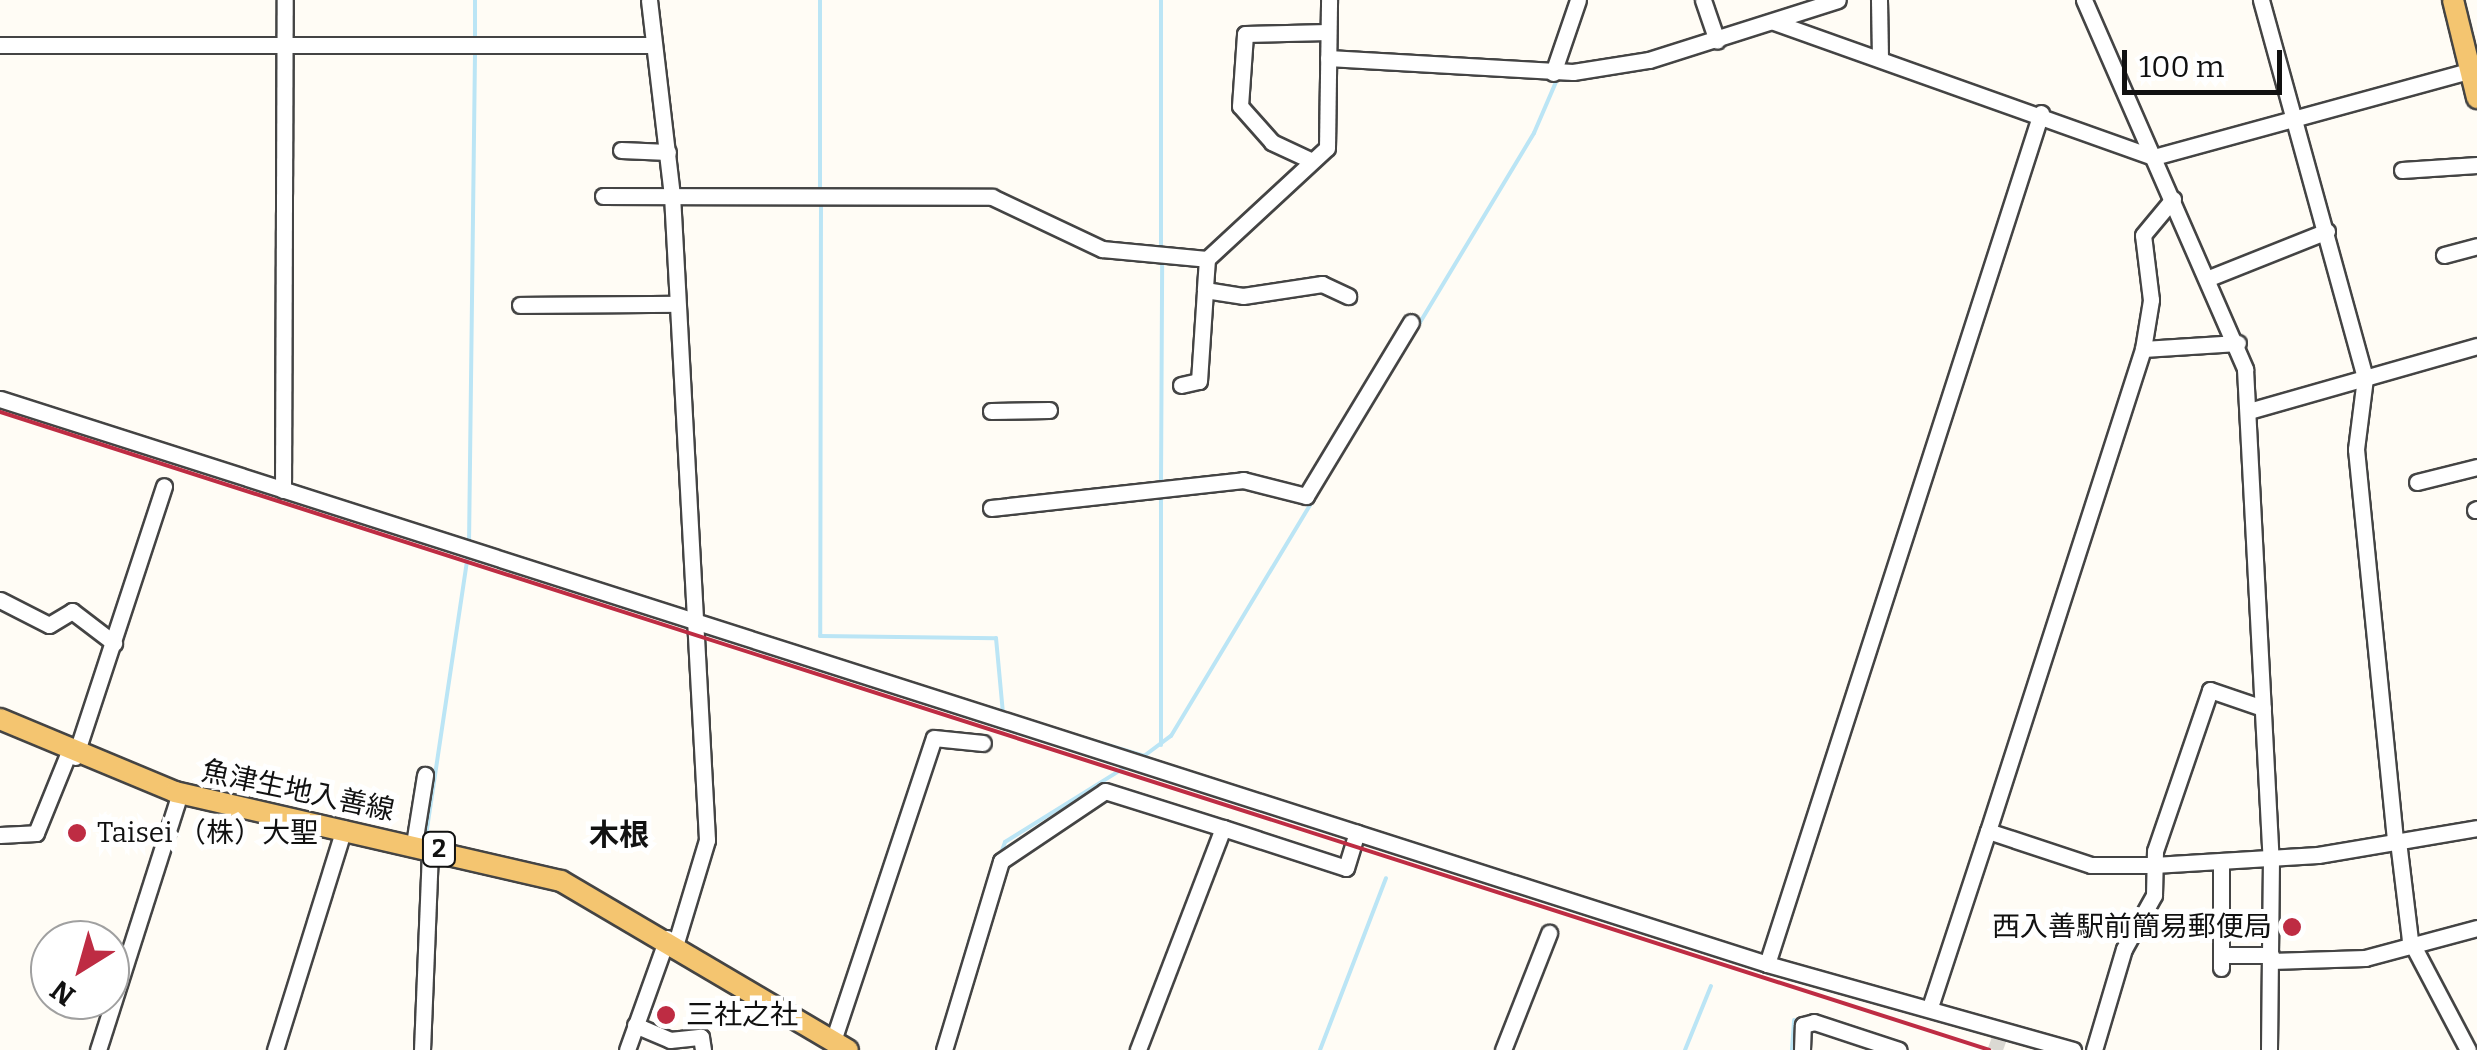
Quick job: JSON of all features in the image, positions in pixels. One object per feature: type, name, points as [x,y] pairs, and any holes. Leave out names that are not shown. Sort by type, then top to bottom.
[{"type":"main road","points":[[2453,0],[2477,97]]},
{"type":"main road","name":"魚津生地入善線","points":[[0,719],[72,755],[180,793],[561,881],[671,940],[841,1046]]},
{"type":"street","points":[[282,490],[285,0]]},
{"type":"street","points":[[628,1050],[707,840],[691,622],[672,195],[651,46],[649,0]]},
{"type":"street","points":[[1181,384],[1199,381],[1207,259],[1308,159],[1326,148],[1329,0]]},
{"type":"street","points":[[1553,73],[1578,0]]},
{"type":"street","points":[[1703,0],[1717,40]]},
{"type":"street","points":[[1328,58],[1553,73],[1717,40],[1838,0]]},
{"type":"street","points":[[1879,0],[1880,58]]},
{"type":"street","points":[[2084,0],[2238,343],[2250,411],[2272,859],[2270,1050]]},
{"type":"street","points":[[2261,0],[2365,378],[2356,449],[2410,940],[2468,1050],[2477,1047]]},
{"type":"street","points":[[1774,22],[2040,113],[2154,158],[2470,71]]},
{"type":"street","points":[[1308,159],[1272,142],[1240,106],[1246,34],[1328,32]]},
{"type":"street","points":[[0,45],[651,46]]},
{"type":"street","points":[[1767,964],[2040,113]]},
{"type":"street","points":[[621,150],[668,152]]},
{"type":"street","points":[[2402,170],[2477,165]]},
{"type":"street","points":[[602,196],[992,198],[1102,249],[1207,259]]},
{"type":"street","points":[[1930,1004],[2144,349],[2152,300],[2144,235],[2173,200]]},
{"type":"street","points":[[2209,278],[2327,231]]},
{"type":"street","points":[[2444,255],[2477,246]]},
{"type":"street","points":[[1205,290],[1243,296],[1322,284],[1348,296]]},
{"type":"street","points":[[520,305],[677,304]]},
{"type":"street","points":[[990,508],[1244,480],[1306,496],[1411,322]]},
{"type":"street","points":[[2144,349],[2238,343]]},
{"type":"street","points":[[2250,411],[2477,346]]},
{"type":"street","points":[[0,399],[1767,964],[1930,1004],[2061,1049]]},
{"type":"street","points":[[991,411],[1050,410]]},
{"type":"street","points":[[2418,482],[2477,467]]},
{"type":"street","points":[[0,835],[36,832],[72,755],[114,643],[164,486]]},
{"type":"street","points":[[0,600],[49,625],[72,611],[114,643]]},
{"type":"street","points":[[2094,1050],[2124,948],[2154,895],[2154,865],[2210,690],[2263,708]]},
{"type":"street","points":[[841,1046],[934,738],[983,743]]},
{"type":"street","points":[[422,1050],[425,775]]},
{"type":"street","points":[[944,1050],[1013,846],[1105,791],[1346,868],[1357,834]]},
{"type":"street","points":[[98,1050],[180,793]]},
{"type":"street","points":[[275,1050],[344,828]]},
{"type":"street","points":[[1138,1050],[1223,828]]},
{"type":"street","points":[[1988,831],[2091,865],[2154,865],[2272,859],[2477,828]]},
{"type":"street","points":[[2221,862],[2221,961],[2366,958],[2410,940],[2477,928]]},
{"type":"street","points":[[1504,1050],[1549,933]]},
{"type":"street","points":[[1897,995],[2000,1037],[2061,1049]]},
{"type":"street","points":[[1802,1050],[1804,1025],[1814,1022],[1899,1050]]},
{"type":"street","points":[[635,1025],[670,1040],[701,1037],[703,1050]]},
{"type":"waterway","points":[[475,0],[475,40]]},
{"type":"waterway","points":[[820,0],[820,190]]},
{"type":"waterway","points":[[1161,0],[1161,250]]},
{"type":"waterway","points":[[469,545],[475,50]]},
{"type":"waterway","points":[[1140,759],[1171,736],[1534,133],[1559,75]]},
{"type":"waterway","points":[[821,200],[820,636],[996,638],[1003,714]]},
{"type":"waterway","points":[[1161,485],[1162,260]]},
{"type":"waterway","points":[[1161,495],[1161,745]]},
{"type":"waterway","points":[[425,842],[468,554]]},
{"type":"waterway","points":[[1084,738],[1145,756]]},
{"type":"waterway","points":[[969,941],[1005,842],[1127,766]]},
{"type":"waterway","points":[[1320,1050],[1386,878]]},
{"type":"waterway","points":[[1685,1050],[1711,986]]},
{"type":"waterway","points":[[1792,1050],[1794,1020]]},
{"type":"tunnel","points":[[1995,1050],[1999,1039]]},
{"type":"railway","points":[[0,412],[1989,1050]]},
{"type":"place","name":"Taisei （株）大聖","points":[[77,833]]},
{"type":"place","name":"西入善駅前簡易郵便局","points":[[2292,927]]},
{"type":"place","name":"三社之社","points":[[666,1015]]},
{"type":"district","name":"木根","points":[[619,835]]}]
